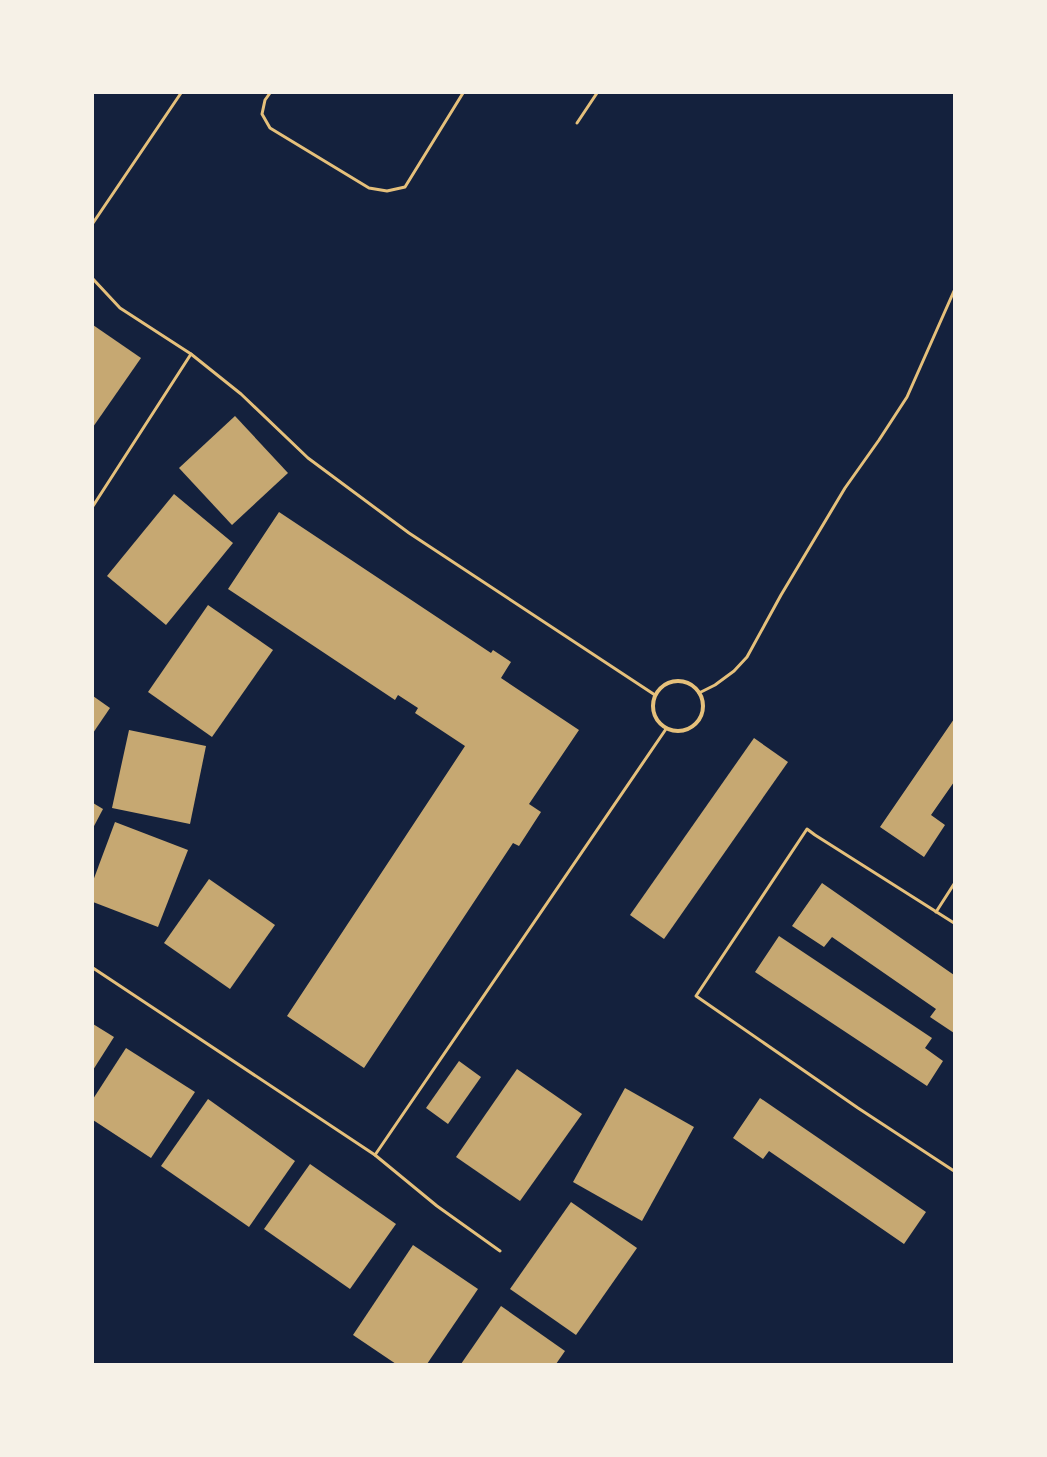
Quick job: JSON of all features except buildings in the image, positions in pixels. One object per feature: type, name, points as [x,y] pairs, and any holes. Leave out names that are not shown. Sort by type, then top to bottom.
[{"type":"street","points":[[677,681],[685,682],[693,686],[699,693],[703,708],[701,716],[697,723],[690,728],[674,732],[666,729],[655,718],[653,702],[655,694],[668,683],[677,681]]},
{"type":"lane","points":[[93,223],[181,93]]},
{"type":"lane","points":[[270,93],[265,100],[262,114],[270,128],[369,188],[387,191],[405,187],[464,93]]},
{"type":"lane","points":[[577,123],[597,93]]},
{"type":"lane","points":[[93,279],[120,308],[191,354],[241,394],[308,458],[409,533],[655,694]]},
{"type":"lane","points":[[699,693],[715,685],[734,671],[747,657],[781,595],[845,488],[907,398],[954,291]]},
{"type":"lane","points":[[93,506],[191,354]]},
{"type":"lane","points":[[375,1155],[666,729]]},
{"type":"lane","points":[[954,923],[815,835],[807,828],[696,996],[858,1108],[954,1171]]},
{"type":"lane","points":[[936,912],[954,884]]},
{"type":"lane","points":[[93,968],[375,1155],[437,1206],[500,1251]]}]
